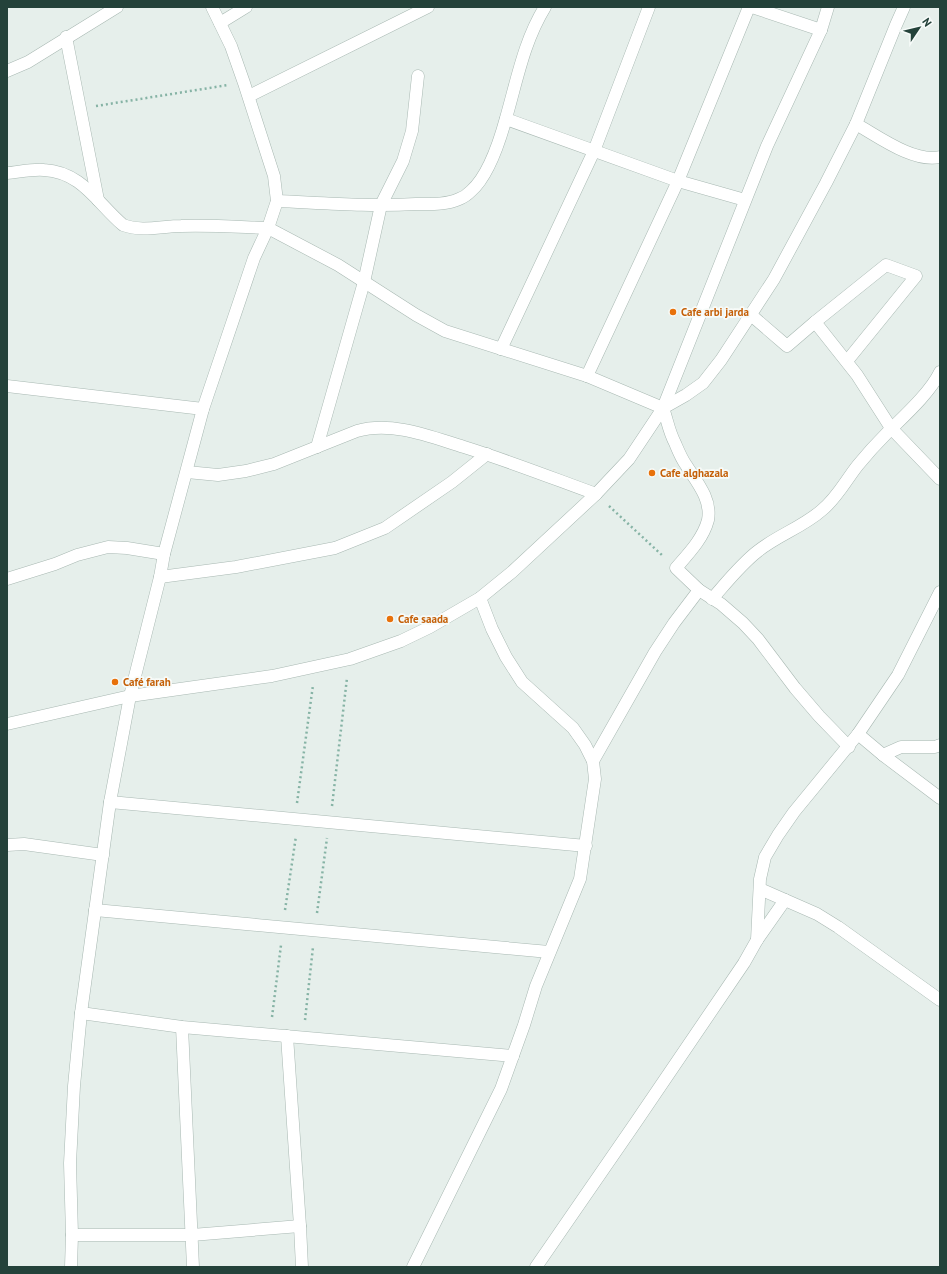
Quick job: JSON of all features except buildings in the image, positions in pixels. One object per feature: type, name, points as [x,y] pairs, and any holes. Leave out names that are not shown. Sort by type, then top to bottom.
[{"type":"street","points":[[7,71],[28,62],[66,37],[117,7]]},
{"type":"street","points":[[71,1267],[72,1235],[70,1163],[74,1086],[81,1014],[110,802],[130,696],[160,576],[164,554],[203,410],[254,258],[268,228],[277,201],[274,176],[249,96],[231,46],[212,7]]},
{"type":"street","points":[[220,23],[246,7]]},
{"type":"street","points":[[249,96],[428,7]]},
{"type":"street","points":[[277,201],[381,205],[440,203],[459,200],[471,192],[482,179],[497,147],[519,69],[535,24],[546,7]]},
{"type":"street","points":[[500,349],[594,151],[649,7]]},
{"type":"street","points":[[587,376],[678,181],[751,7],[821,30]]},
{"type":"street","points":[[7,724],[130,696],[272,676],[350,659],[401,641],[430,627],[480,598],[512,572],[596,494],[629,459],[663,408],[767,146],[821,30],[828,7]]},
{"type":"street","points":[[663,408],[703,383],[721,360],[778,272],[856,124],[904,7]]},
{"type":"street","points":[[66,37],[98,200]]},
{"type":"street","points":[[317,447],[364,282],[381,205],[402,161],[412,131],[418,76]]},
{"type":"street","points":[[506,119],[678,181],[745,200]]},
{"type":"street","points":[[856,124],[902,150],[918,157],[926,159],[940,158]]},
{"type":"street","points":[[7,174],[44,170],[68,175],[76,180],[123,225],[131,228],[143,229],[181,226],[268,228],[338,265],[416,314],[445,330],[587,376],[663,408],[674,441],[684,462],[703,494],[709,511],[708,521],[701,536],[676,568],[700,590],[743,623],[758,639],[795,688],[819,716],[849,747]]},
{"type":"street","points":[[751,314],[787,346],[886,265],[916,276],[847,362]]},
{"type":"street","points":[[815,322],[858,375],[891,428],[940,480]]},
{"type":"street","points":[[712,599],[746,562],[759,551],[823,510],[833,500],[858,465],[891,428],[922,397],[940,372]]},
{"type":"street","points":[[7,386],[203,410]]},
{"type":"street","points":[[187,472],[218,475],[246,470],[274,464],[363,429],[396,429],[426,435],[487,454],[596,494]]},
{"type":"street","points":[[160,576],[236,567],[335,548],[385,528],[452,482],[487,454]]},
{"type":"street","points":[[7,579],[55,564],[77,555],[108,547],[127,548],[164,554]]},
{"type":"street","points":[[593,761],[655,652],[674,623],[700,590]]},
{"type":"street","points":[[757,940],[760,879],[766,857],[778,835],[794,812],[849,747],[898,675],[940,592]]},
{"type":"street","points":[[413,1267],[501,1089],[536,986],[580,879],[595,779],[593,761],[585,745],[573,728],[522,682],[506,657],[492,629],[480,598]]},
{"type":"street","points":[[858,734],[940,798]]},
{"type":"street","points":[[883,755],[901,747],[930,747],[940,745]]},
{"type":"street","points":[[110,802],[586,846]]},
{"type":"street","points":[[7,845],[24,844],[103,855]]},
{"type":"street","points":[[760,889],[817,914],[838,927],[940,1000]]},
{"type":"street","points":[[536,1267],[744,963],[757,940],[786,900]]},
{"type":"street","points":[[95,910],[549,952]]},
{"type":"street","points":[[81,1014],[182,1027],[513,1056]]},
{"type":"street","points":[[182,1027],[193,1267]]},
{"type":"street","points":[[287,1036],[302,1267]]},
{"type":"street","points":[[72,1235],[192,1235],[300,1226]]},
{"type":"path","points":[[80,109],[244,83]]},
{"type":"path","points":[[596,494],[676,568]]},
{"type":"path","points":[[304,1038],[315,930],[350,659]]},
{"type":"path","points":[[270,1035],[296,835],[295,819],[316,667]]},
{"type":"place","name":"Cafe arbi jarda","points":[[673,312]]},
{"type":"place","name":"Cafe alghazala","points":[[652,473]]},
{"type":"place","name":"Cafe saada","points":[[390,619]]},
{"type":"place","name":"Café farah","points":[[115,682]]}]
